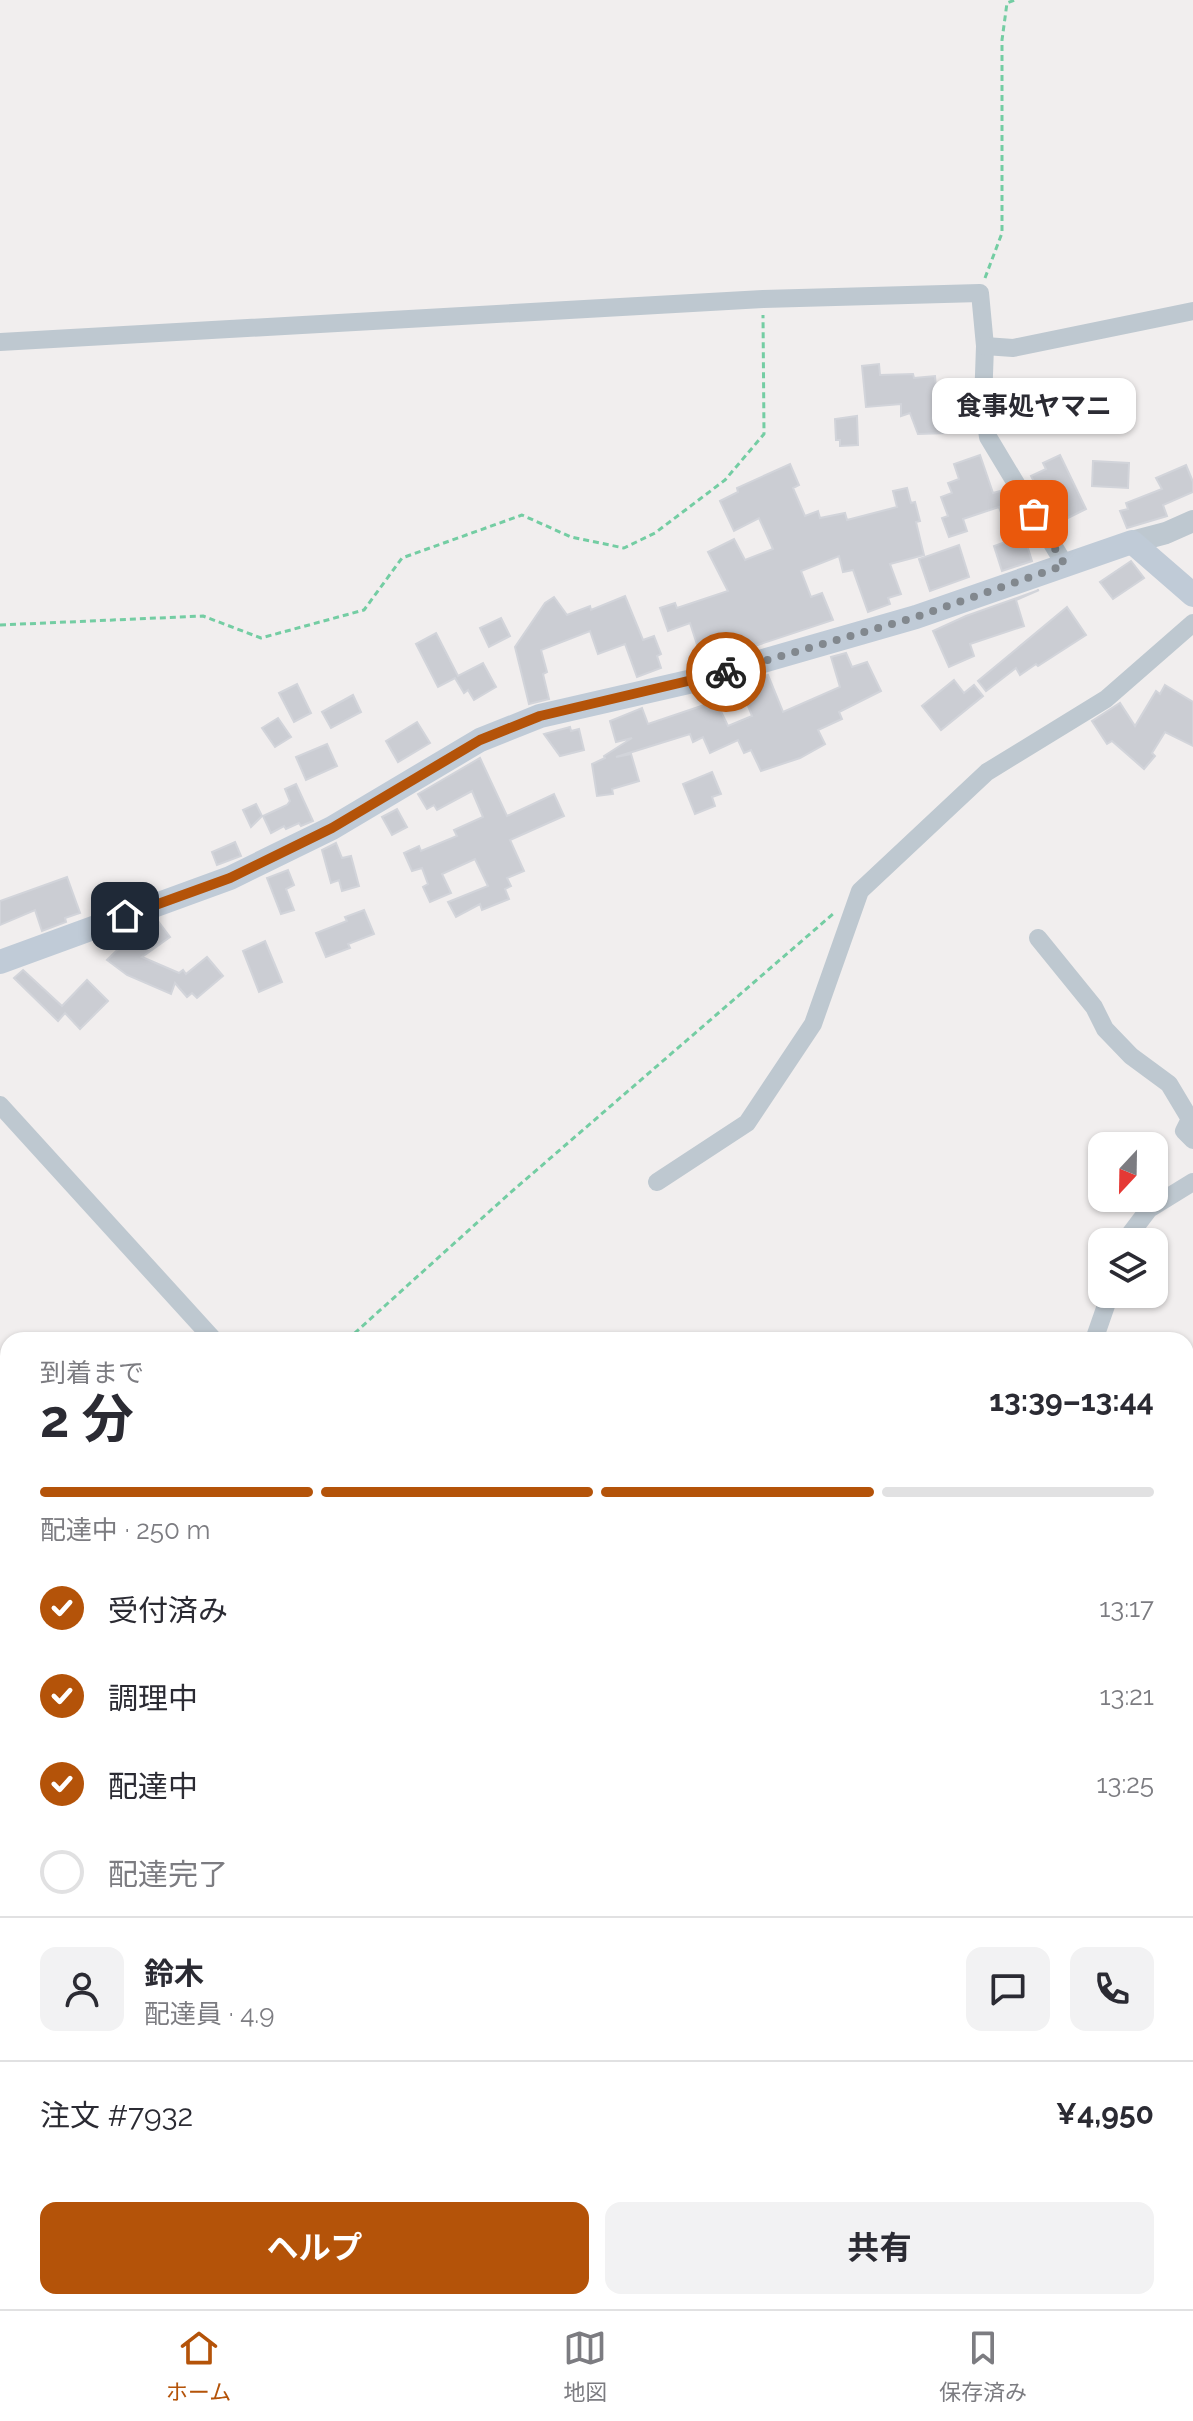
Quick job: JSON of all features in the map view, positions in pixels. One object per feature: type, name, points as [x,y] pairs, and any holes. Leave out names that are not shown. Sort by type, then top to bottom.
[{"type":"main road","points":[[0,962],[230,878],[332,828],[480,740],[540,716],[740,668],[916,617],[1132,542],[1193,595]]},
{"type":"street","points":[[0,342],[763,299],[980,293],[985,346],[983,403],[988,437],[1065,565]]},
{"type":"street","points":[[985,346],[1013,348],[1193,311]]},
{"type":"street","points":[[1132,542],[1166,533],[1193,521]]},
{"type":"street","points":[[657,1182],[747,1123],[813,1024],[860,891],[987,772],[1106,699],[1193,623]]},
{"type":"street","points":[[1038,938],[1094,1007],[1105,1029],[1131,1056],[1169,1084],[1190,1119],[1184,1131],[1193,1140]]},
{"type":"street","points":[[0,1105],[207,1332]]},
{"type":"street","points":[[1135,1228],[1149,1209],[1193,1182]]},
{"type":"street","points":[[1097,1332],[1105,1308]]},
{"type":"path","points":[[1001,0],[1007,3],[1015,0]]},
{"type":"path","points":[[980,293],[1002,233],[1002,40],[1007,3]]},
{"type":"path","points":[[0,625],[203,616],[261,638],[364,610],[402,558],[522,515],[571,537],[624,548],[655,533],[725,480],[764,434],[763,299]]},
{"type":"path","points":[[356,1332],[510,1193],[860,891]]},
{"type":"building","points":[[879,364],[880,375],[935,376],[938,410],[949,410],[950,433],[918,434],[910,413],[901,416],[901,404],[866,407],[862,366]]},
{"type":"building","points":[[1044,404],[1082,409],[1079,430],[1041,425]]},
{"type":"building","points":[[857,416],[858,445],[840,446],[840,440],[836,440],[835,419]]},
{"type":"building","points":[[980,455],[993,493],[1004,490],[1019,512],[1032,561],[1002,571],[994,546],[1011,540],[999,507],[963,519],[967,531],[949,537],[942,518],[948,516],[941,497],[952,493],[948,483],[959,479],[954,464]]},
{"type":"building","points":[[1060,455],[1086,509],[1056,524],[1031,476],[1046,469],[1043,463]]},
{"type":"building","points":[[1093,461],[1129,463],[1128,488],[1092,486]]},
{"type":"building","points":[[790,464],[799,485],[793,488],[805,516],[818,511],[820,518],[845,513],[847,520],[897,507],[893,491],[907,488],[920,521],[916,522],[924,555],[890,564],[901,594],[888,598],[890,604],[868,612],[853,570],[843,572],[839,556],[801,571],[811,597],[822,593],[833,620],[703,663],[690,623],[668,631],[660,608],[675,603],[677,608],[728,591],[708,552],[734,539],[745,560],[773,549],[759,518],[734,531],[720,501],[738,492],[737,488]]},
{"type":"building","points":[[1186,465],[1193,482],[1193,492],[1163,505],[1167,516],[1127,528],[1120,511],[1128,509],[1126,503],[1162,489],[1156,478]]},
{"type":"building","points":[[959,545],[969,577],[930,591],[919,559]]},
{"type":"building","points":[[1131,561],[1144,578],[1113,599],[1100,582]]},
{"type":"building","points":[[1039,590],[1016,600],[1024,626],[970,644],[974,656],[949,667],[933,631]]},
{"type":"building","points":[[625,596],[643,640],[654,636],[661,654],[657,656],[661,668],[637,677],[625,644],[598,654],[590,631],[541,650],[549,699],[529,704],[515,647],[545,603],[554,597],[567,615],[590,606],[591,610]]},
{"type":"building","points":[[1067,607],[1086,635],[1020,675],[1016,668],[986,691],[978,681]]},
{"type":"building","points":[[501,618],[510,636],[489,647],[480,628]]},
{"type":"building","points":[[436,633],[458,676],[483,663],[496,687],[474,700],[468,690],[464,693],[455,678],[438,687],[416,644]]},
{"type":"building","points":[[846,653],[852,667],[867,662],[881,691],[839,712],[842,719],[818,730],[825,744],[800,758],[761,771],[751,750],[744,753],[738,740],[710,753],[703,737],[693,742],[690,734],[616,757],[631,754],[639,781],[612,789],[613,794],[597,796],[592,764],[632,738],[616,742],[610,721],[642,708],[648,724],[716,701],[728,726],[752,716],[739,683],[768,675],[783,712],[840,687],[831,657]]},
{"type":"building","points":[[954,680],[964,693],[974,685],[983,696],[941,730],[922,706]]},
{"type":"building","points":[[297,684],[311,713],[294,722],[279,693]]},
{"type":"building","points":[[1165,685],[1193,702],[1193,746],[1165,732],[1152,753],[1155,756],[1144,769],[1112,741],[1107,744],[1092,721],[1120,703],[1135,726],[1156,691],[1160,694]]},
{"type":"building","points":[[353,695],[361,712],[331,728],[322,712]]},
{"type":"building","points":[[278,718],[291,737],[275,747],[262,728]]},
{"type":"building","points":[[417,722],[430,743],[398,762],[386,741]]},
{"type":"building","points":[[570,727],[571,731],[579,729],[584,750],[560,756],[544,734]]},
{"type":"building","points":[[327,744],[337,766],[306,780],[296,757]]},
{"type":"building","points":[[480,758],[507,816],[554,794],[564,816],[510,840],[524,871],[507,878],[511,886],[505,889],[509,899],[482,910],[480,904],[456,917],[448,902],[488,886],[475,859],[442,874],[451,893],[430,902],[423,887],[428,884],[422,868],[412,871],[404,853],[419,846],[421,851],[457,836],[454,830],[483,817],[472,791],[437,810],[434,805],[427,809],[418,794]]},
{"type":"building","points":[[712,772],[721,794],[712,797],[715,806],[695,814],[683,784]]},
{"type":"building","points":[[296,784],[313,821],[286,829],[284,826],[271,833],[263,816],[287,805],[290,801],[285,789]]},
{"type":"building","points":[[256,804],[262,816],[251,827],[243,810]]},
{"type":"building","points":[[397,809],[407,827],[392,835],[382,817]]},
{"type":"building","points":[[235,842],[241,856],[217,865],[212,852]]},
{"type":"building","points":[[336,843],[342,858],[351,856],[359,886],[342,891],[339,880],[331,883],[322,850]]},
{"type":"building","points":[[288,870],[294,885],[286,889],[294,910],[281,914],[267,878]]},
{"type":"building","points":[[67,877],[80,913],[42,931],[35,910],[0,925],[0,901]]},
{"type":"building","points":[[364,910],[374,934],[326,957],[316,933],[347,921],[345,917]]},
{"type":"building","points":[[158,921],[170,937],[142,957],[179,973],[183,970],[186,974],[207,957],[223,976],[197,998],[192,993],[187,997],[175,983],[171,994],[127,975],[107,960],[135,933],[138,935]]},
{"type":"building","points":[[265,941],[282,982],[259,992],[243,951]]},
{"type":"building","points":[[23,970],[62,1006],[87,980],[108,1001],[80,1029],[65,1013],[58,1021],[14,978]]},
{"type":"way so far","points":[[726,672],[916,617],[1065,565],[1034,514]]},
{"type":"place","name":"食事処ヤマニ","points":[[1034,514]]},
{"type":"route","points":[[125,916],[230,878],[332,828],[480,740],[540,716],[726,672]]}]
